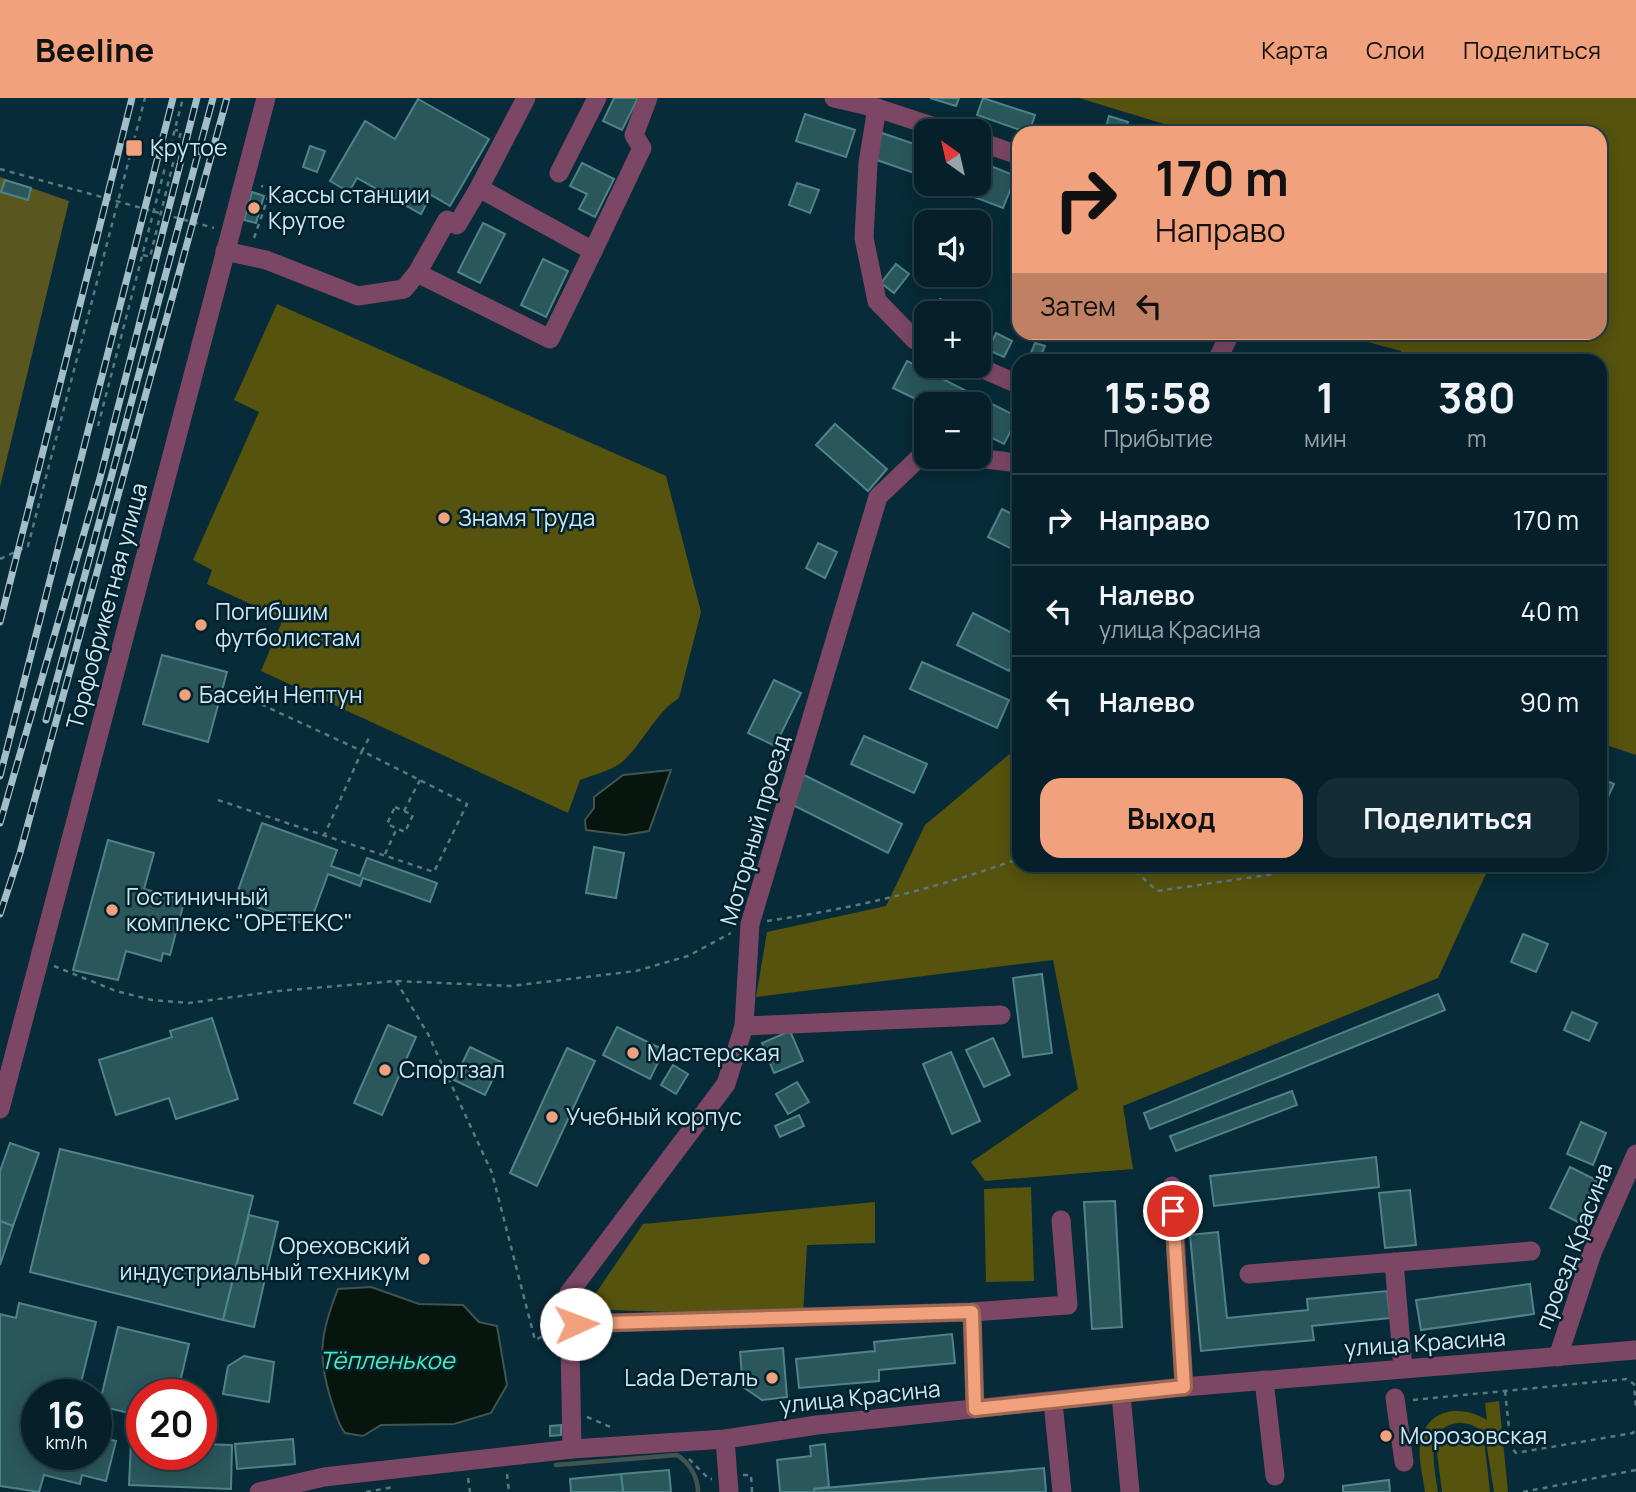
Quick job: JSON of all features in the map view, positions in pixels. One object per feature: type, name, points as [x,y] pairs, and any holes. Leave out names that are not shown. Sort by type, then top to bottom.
[{"type":"street","name":"Торфобрикетная улица","points":[[0,1109],[37,960],[126,636],[264,107],[277,98]]},
{"type":"street","points":[[225,251],[266,260],[358,296],[404,289],[447,220],[458,232],[526,98]]},
{"type":"street","points":[[559,173],[597,98]]},
{"type":"street","points":[[416,273],[550,339],[642,148],[634,135],[648,98]]},
{"type":"street","points":[[834,98],[914,120]]},
{"type":"street","points":[[877,108],[868,163],[864,238],[877,301],[914,339]]},
{"type":"street","points":[[991,146],[1012,153]]},
{"type":"street","points":[[479,188],[593,251]]},
{"type":"street","points":[[991,372],[1012,381]]},
{"type":"street","points":[[991,460],[1012,462]]},
{"type":"street","name":"Моторный проезд","points":[[572,1450],[573,1324],[569,1293],[726,1084],[744,1026],[750,924],[878,496],[914,462]]},
{"type":"street","points":[[744,1026],[1001,1015]]},
{"type":"street","name":"проезд Красина","points":[[1558,1357],[1592,1253],[1636,1154]]},
{"type":"street","points":[[1172,1186],[1184,1387]]},
{"type":"street","points":[[573,1324],[972,1312],[1068,1305],[1061,1220]]},
{"type":"street","points":[[1249,1274],[1531,1251]]},
{"type":"street","points":[[1394,1262],[1404,1368]]},
{"type":"street","points":[[972,1312],[975,1409]]},
{"type":"street","name":"улица Красина","points":[[259,1492],[389,1469],[572,1450],[725,1439],[788,1428],[1184,1387],[1636,1350]]},
{"type":"street","points":[[1264,1380],[1275,1476]]},
{"type":"street","points":[[1121,1395],[1130,1492]]},
{"type":"street","points":[[1395,1400],[1404,1462]]},
{"type":"street","points":[[1053,1402],[1062,1492]]},
{"type":"street","points":[[725,1439],[729,1492]]},
{"type":"path","points":[[0,559],[29,546],[145,98]]},
{"type":"path","points":[[98,426],[183,98]]},
{"type":"path","points":[[142,255],[150,257],[181,131],[175,130]]},
{"type":"path","points":[[0,169],[220,229]]},
{"type":"path","points":[[244,236],[255,238],[269,196]]},
{"type":"path","points":[[218,800],[434,872],[467,804],[362,751],[243,696]]},
{"type":"path","points":[[324,836],[369,738]]},
{"type":"path","points":[[404,811],[420,780]]},
{"type":"path","points":[[396,807],[404,811],[413,815],[405,832],[387,824],[396,807]]},
{"type":"path","points":[[384,856],[397,828]]},
{"type":"path","points":[[37,960],[116,991],[152,999],[190,1003],[278,991],[396,981],[511,986],[636,971],[688,956],[750,924],[831,912],[986,871],[1012,861]]},
{"type":"path","points":[[1137,872],[1157,891],[1278,872]]},
{"type":"path","points":[[396,981],[428,1034],[492,1173],[535,1340],[573,1324]]},
{"type":"path","points":[[1395,1400],[1626,1379],[1633,1384],[1636,1408]]},
{"type":"path","points":[[1505,1391],[1511,1447],[1516,1453],[1633,1433],[1636,1428]]},
{"type":"path","points":[[571,1410],[618,1430]]},
{"type":"path","points":[[506,1467],[509,1492]]},
{"type":"path","points":[[1523,1492],[1636,1470]]},
{"type":"path","points":[[467,1471],[470,1492]]},
{"type":"path","points":[[366,1492],[391,1490]]},
{"type":"shaded area","points":[[1079,98],[1636,98],[1636,755],[1607,745],[1607,354],[1400,354],[1401,351],[1361,340],[1607,340],[1607,126],[1164,124]]},
{"type":"shaded area","points":[[0,177],[69,201],[0,487]]},
{"type":"shaded area","name":"Знамя Труда","points":[[277,304],[666,476],[701,612],[679,698],[663,712],[621,763],[580,780],[568,813],[261,671],[283,619],[207,584],[212,570],[193,560],[259,412],[234,400]]},
{"type":"shaded area","points":[[1012,752],[1012,872],[1487,872],[1438,978],[1123,1106],[1133,1169],[985,1181],[971,1162],[1078,1089],[1053,960],[756,997],[767,932],[886,906],[925,825]]},
{"type":"shaded area","points":[[1031,1187],[1034,1281],[986,1282],[984,1189]]},
{"type":"shaded area","points":[[875,1202],[875,1243],[807,1245],[803,1317],[585,1309],[643,1224]]},
{"type":"shaded area","points":[[1499,1401],[1508,1492],[1494,1492],[1485,1435],[1474,1426],[1460,1423],[1448,1426],[1436,1439],[1434,1460],[1438,1492],[1425,1492],[1420,1464],[1420,1443],[1427,1426],[1441,1414],[1459,1411],[1469,1412],[1487,1420],[1485,1403]]},
{"type":"shaded area","points":[[1484,1439],[1490,1492],[1442,1492],[1436,1445]]},
{"type":"water","points":[[671,770],[649,831],[625,835],[586,830],[585,820],[594,808],[594,797],[623,775]]},
{"type":"water","name":"Тёпленькое","points":[[371,1287],[419,1304],[463,1305],[479,1322],[497,1326],[507,1385],[491,1413],[454,1424],[381,1425],[363,1436],[345,1433],[336,1415],[324,1372],[324,1332],[338,1289]]},
{"type":"building","points":[[614,98],[638,98],[622,130],[603,121]]},
{"type":"building","points":[[930,98],[959,98],[956,106]]},
{"type":"building","points":[[983,98],[1035,115],[1031,126],[1012,127],[977,115]]},
{"type":"building","points":[[418,99],[489,139],[450,206],[431,195],[421,214],[357,178],[349,192],[330,181],[365,121],[395,139]]},
{"type":"building","points":[[805,114],[855,130],[846,157],[796,141]]},
{"type":"building","points":[[1109,116],[1128,122],[1127,126],[1106,126]]},
{"type":"building","points":[[882,133],[914,144],[914,173],[874,159]]},
{"type":"building","points":[[310,146],[325,151],[317,172],[303,167]]},
{"type":"building","points":[[582,163],[614,179],[595,217],[579,209],[587,194],[570,186]]},
{"type":"building","points":[[991,166],[1012,174],[1012,186],[1003,208],[972,196],[991,196]]},
{"type":"building","points":[[5,180],[31,188],[28,200],[1,192]]},
{"type":"building","points":[[797,183],[819,190],[810,213],[789,205]]},
{"type":"building","name":"Кассы станции Крутое","points":[[252,192],[264,196],[256,223],[244,220]]},
{"type":"building","points":[[483,223],[505,234],[480,283],[458,272]]},
{"type":"building","points":[[543,259],[568,271],[546,317],[521,305]]},
{"type":"building","points":[[896,264],[909,274],[894,293],[881,283]]},
{"type":"building","points":[[996,333],[1012,341],[1004,357],[991,351]]},
{"type":"building","points":[[1035,343],[1045,346],[1042,354],[1030,354]]},
{"type":"building","points":[[907,361],[914,365],[914,378],[941,378],[968,392],[914,392],[914,398],[893,388]]},
{"type":"building","points":[[991,403],[1012,414],[1012,429],[1004,444],[991,438]]},
{"type":"building","points":[[835,424],[887,469],[868,491],[816,445]]},
{"type":"building","points":[[1002,509],[1012,514],[1012,549],[988,537]]},
{"type":"building","points":[[818,543],[837,552],[825,578],[806,568]]},
{"type":"building","points":[[973,613],[1012,633],[1012,664],[1009,671],[957,645]]},
{"type":"building","points":[[162,655],[227,672],[208,742],[143,724]]},
{"type":"building","points":[[922,662],[1009,700],[997,728],[910,689]]},
{"type":"building","points":[[774,680],[801,693],[775,746],[748,733]]},
{"type":"building","points":[[864,736],[927,764],[914,793],[851,764]]},
{"type":"building","points":[[804,775],[902,824],[888,853],[789,803]]},
{"type":"building","points":[[1607,781],[1614,784],[1607,799]]},
{"type":"building","points":[[262,823],[337,850],[331,866],[360,876],[367,858],[437,883],[430,902],[363,878],[360,886],[328,874],[309,926],[235,899]]},
{"type":"building","points":[[108,840],[154,853],[144,889],[178,898],[183,906],[170,955],[163,953],[161,961],[126,951],[118,980],[73,970]]},
{"type":"building","points":[[594,847],[624,853],[616,898],[586,893]]},
{"type":"building","points":[[1523,934],[1548,944],[1536,972],[1511,962]]},
{"type":"building","points":[[1042,974],[1052,1053],[1023,1057],[1013,978]]},
{"type":"building","points":[[1438,994],[1445,1010],[1150,1129],[1144,1113]]},
{"type":"building","points":[[1572,1012],[1597,1023],[1589,1041],[1564,1030]]},
{"type":"building","points":[[212,1018],[238,1099],[176,1119],[169,1098],[116,1115],[99,1060],[172,1037],[170,1031]]},
{"type":"building","name":"Спортзал","points":[[388,1025],[416,1037],[382,1115],[354,1103]]},
{"type":"building","name":"Мастерская","points":[[617,1027],[664,1050],[650,1079],[603,1055]]},
{"type":"building","points":[[790,1031],[803,1061],[774,1073],[762,1043]]},
{"type":"building","points":[[993,1038],[1010,1075],[984,1087],[966,1050]]},
{"type":"building","points":[[470,1047],[501,1062],[485,1095],[454,1080]]},
{"type":"building","name":"Учебный корпус","points":[[567,1048],[595,1061],[537,1186],[510,1173]]},
{"type":"building","points":[[951,1052],[980,1121],[952,1134],[923,1064]]},
{"type":"building","points":[[673,1065],[688,1074],[676,1094],[661,1085]]},
{"type":"building","points":[[797,1082],[809,1102],[788,1114],[776,1094]]},
{"type":"building","points":[[1292,1091],[1297,1105],[1176,1151],[1170,1136]]},
{"type":"building","points":[[799,1115],[804,1126],[780,1137],[775,1126]]},
{"type":"building","points":[[1581,1122],[1606,1133],[1593,1165],[1567,1154]]},
{"type":"building","points":[[10,1143],[39,1153],[13,1226],[0,1221],[0,1171]]},
{"type":"building","points":[[60,1149],[253,1196],[223,1320],[30,1272]]},
{"type":"building","points":[[1376,1157],[1379,1187],[1214,1206],[1210,1176]]},
{"type":"building","points":[[1570,1167],[1598,1181],[1578,1222],[1550,1208]]},
{"type":"building","points":[[1410,1190],[1416,1245],[1385,1248],[1379,1193]]},
{"type":"building","points":[[1115,1201],[1122,1327],[1092,1329],[1084,1202]]},
{"type":"building","points":[[249,1215],[278,1222],[254,1327],[223,1320]]},
{"type":"building","points":[[0,1221],[13,1226],[0,1265]]},
{"type":"building","points":[[1218,1232],[1227,1318],[1308,1310],[1307,1299],[1387,1291],[1390,1318],[1312,1326],[1314,1340],[1201,1351],[1190,1235]]},
{"type":"building","points":[[1530,1284],[1534,1314],[1421,1330],[1416,1300]]},
{"type":"building","points":[[19,1303],[96,1322],[82,1379],[21,1379],[21,1470],[109,1470],[106,1481],[82,1475],[80,1484],[44,1475],[39,1492],[0,1486],[0,1314],[16,1318]]},
{"type":"building","points":[[118,1327],[189,1344],[181,1379],[126,1379],[126,1412],[112,1409],[112,1379],[105,1379]]},
{"type":"building","points":[[952,1334],[955,1363],[879,1370],[879,1381],[799,1388],[796,1359],[875,1351],[874,1342]]},
{"type":"building","points":[[783,1348],[787,1397],[762,1400],[743,1387],[740,1352]]},
{"type":"building","points":[[244,1356],[274,1362],[269,1402],[223,1394],[228,1366]]},
{"type":"building","points":[[561,1425],[561,1435],[550,1436],[550,1426]]},
{"type":"building","points":[[293,1439],[295,1464],[237,1469],[235,1444]]},
{"type":"building","points":[[112,1440],[116,1441],[112,1457]]},
{"type":"building","points":[[825,1444],[829,1487],[814,1489],[814,1492],[780,1492],[777,1460],[811,1456],[810,1446]]},
{"type":"building","points":[[217,1445],[232,1445],[231,1489],[129,1485],[130,1470],[217,1470]]},
{"type":"building","points":[[1044,1468],[1046,1492],[814,1492],[814,1489]]},
{"type":"building","points":[[669,1470],[671,1492],[623,1492],[621,1474]]},
{"type":"building","points":[[621,1474],[623,1492],[571,1492],[570,1479]]},
{"type":"building","name":"Морозовская","points":[[1389,1480],[1390,1492],[1343,1492],[1343,1486]]},
{"type":"waterway","points":[[556,1465],[677,1455],[692,1471],[698,1492]]},
{"type":"railway","points":[[0,622],[132,98]]},
{"type":"railway","points":[[0,776],[173,98]]},
{"type":"railway","points":[[0,823],[100,478],[197,98]]},
{"type":"railway","points":[[46,720],[213,98]]},
{"type":"railway","points":[[0,914],[20,853],[227,98]]},
{"type":"place","name":"Крутое","points":[[134,148]]},
{"type":"place","name":"Кассы станции Крутое","points":[[254,208]]},
{"type":"place","name":"Знамя Труда","points":[[444,518]]},
{"type":"place","name":"Погибшим футболистам","points":[[201,625]]},
{"type":"place","name":"Басейн Нептун","points":[[185,695]]},
{"type":"place","name":"Гостиничный комплекс \"ОРЕТЕКС\"","points":[[112,910]]},
{"type":"place","name":"Мастерская","points":[[633,1053]]},
{"type":"place","name":"Спортзал","points":[[385,1070]]},
{"type":"place","name":"Учебный корпус","points":[[552,1117]]},
{"type":"place","name":"Ореховский индустриальный техникум","points":[[424,1259]]},
{"type":"place","name":"Lada Dеталь","points":[[772,1378]]},
{"type":"place","name":"Морозовская","points":[[1386,1436]]},
{"type":"route","points":[[576,1324],[972,1312],[975,1409],[1184,1387],[1173,1211]]}]
